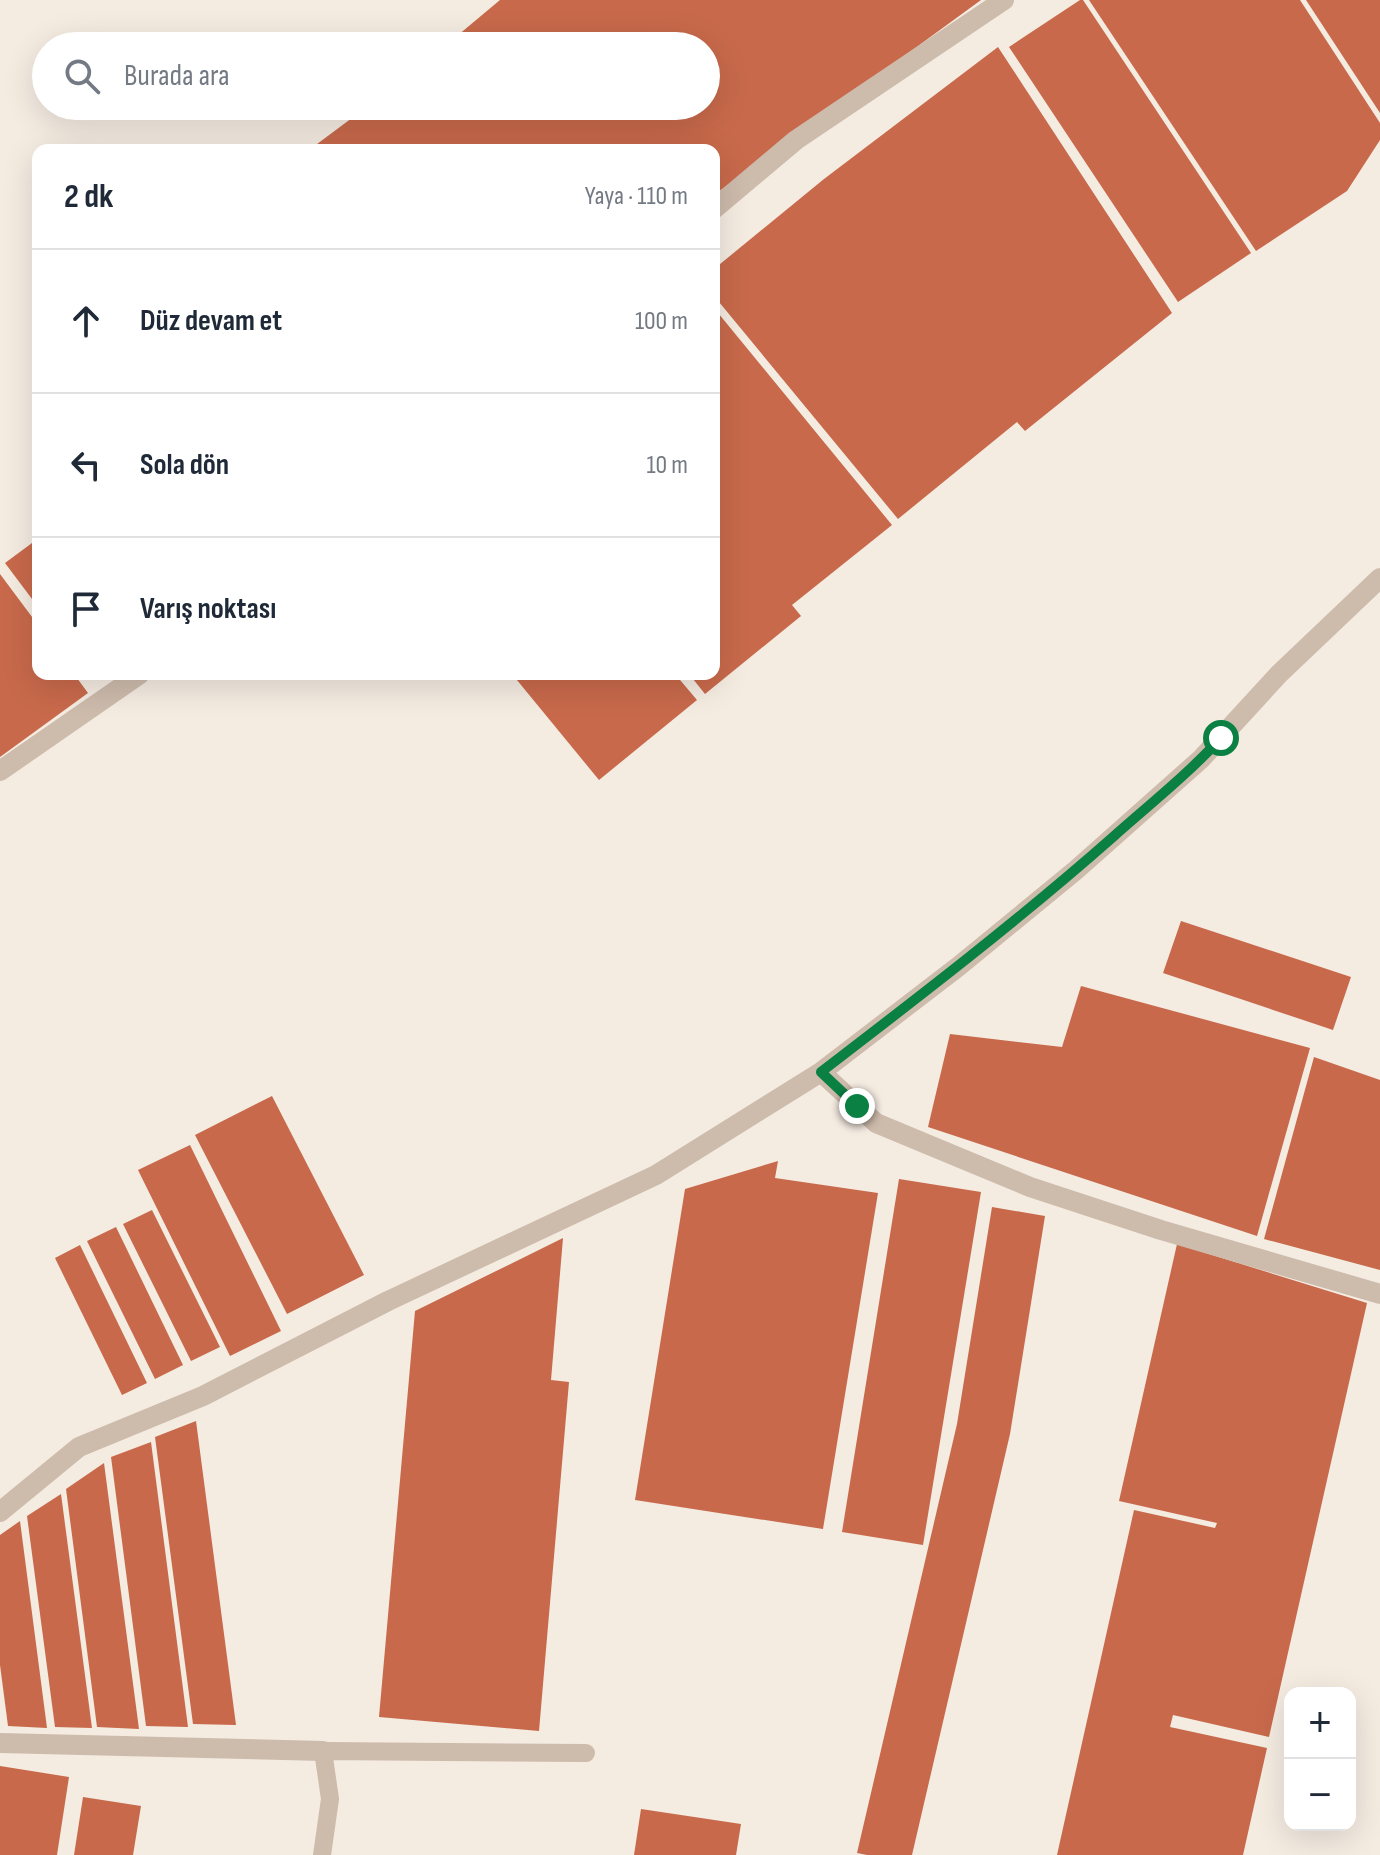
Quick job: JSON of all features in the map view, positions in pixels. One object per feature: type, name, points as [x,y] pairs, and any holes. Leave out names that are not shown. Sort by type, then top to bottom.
[{"type":"street","points":[[720,204],[796,140],[1004,0]]},
{"type":"street","points":[[0,1512],[79,1447],[203,1396],[388,1301],[656,1175],[821,1072],[959,966],[1076,870],[1201,759],[1279,674],[1380,578]]},
{"type":"street","points":[[0,771],[131,680]]},
{"type":"street","points":[[821,1072],[876,1123],[1030,1187],[1161,1230],[1380,1294]]},
{"type":"street","points":[[0,1743],[323,1751]]},
{"type":"lane","points":[[322,1855],[330,1799],[323,1751],[586,1753]]},
{"type":"building","points":[[500,0],[981,0],[720,191],[720,144],[317,144],[349,120],[720,120],[720,32],[462,32]]},
{"type":"building","points":[[1083,0],[1251,253],[1178,302],[1009,47]]},
{"type":"building","points":[[1089,0],[1300,0],[1380,123],[1380,140],[1347,191],[1256,251]]},
{"type":"building","points":[[1306,0],[1380,0],[1380,113]]},
{"type":"building","points":[[998,47],[1172,313],[1025,431],[1017,422],[898,519],[720,303],[720,264],[824,179]]},
{"type":"building","points":[[720,315],[892,525],[792,605],[801,616],[705,694],[694,680],[720,680]]},
{"type":"building","points":[[32,543],[32,599],[5,563]]},
{"type":"building","points":[[0,574],[32,617],[32,680],[78,680],[88,693],[0,757]]},
{"type":"building","points":[[517,680],[680,680],[697,700],[599,780]]},
{"type":"building","points":[[1181,921],[1351,977],[1333,1030],[1163,973]]},
{"type":"building","points":[[1081,986],[1310,1048],[1257,1236],[928,1127],[950,1034],[1062,1047]]},
{"type":"building","points":[[1314,1057],[1380,1080],[1380,1270],[1264,1239]]},
{"type":"building","points":[[272,1096],[364,1275],[287,1314],[195,1135]]},
{"type":"building","points":[[190,1145],[281,1331],[230,1356],[138,1170]]},
{"type":"building","points":[[778,1161],[775,1178],[878,1193],[823,1529],[635,1500],[685,1189]]},
{"type":"building","points":[[899,1179],[981,1192],[923,1545],[842,1532]]},
{"type":"building","points":[[992,1207],[1045,1216],[1010,1434],[912,1855],[857,1853],[957,1424]]},
{"type":"building","points":[[152,1210],[220,1347],[191,1361],[123,1224]]},
{"type":"building","points":[[116,1227],[183,1365],[155,1379],[87,1241]]},
{"type":"building","points":[[563,1238],[551,1380],[569,1382],[539,1731],[379,1717],[415,1311]]},
{"type":"building","points":[[1177,1244],[1367,1303],[1269,1737],[1173,1715],[1170,1727],[1267,1748],[1243,1855],[1057,1855],[1134,1510],[1215,1528],[1217,1523],[1119,1501]]},
{"type":"building","points":[[80,1245],[147,1383],[122,1395],[55,1258]]},
{"type":"building","points":[[196,1421],[236,1725],[193,1724],[155,1437]]},
{"type":"building","points":[[151,1442],[188,1727],[146,1726],[111,1457]]},
{"type":"building","points":[[104,1463],[139,1729],[97,1727],[66,1489]]},
{"type":"building","points":[[61,1494],[92,1728],[55,1727],[27,1516]]},
{"type":"building","points":[[20,1521],[47,1728],[8,1726],[0,1665],[0,1535]]},
{"type":"building","points":[[0,1766],[69,1777],[57,1855],[0,1855]]},
{"type":"building","points":[[83,1797],[141,1806],[133,1855],[74,1855]]},
{"type":"building","points":[[641,1809],[741,1824],[736,1855],[634,1855]]},
{"type":"route","points":[[857,1106],[821,1072],[959,966],[1076,870],[1221,738]]}]
